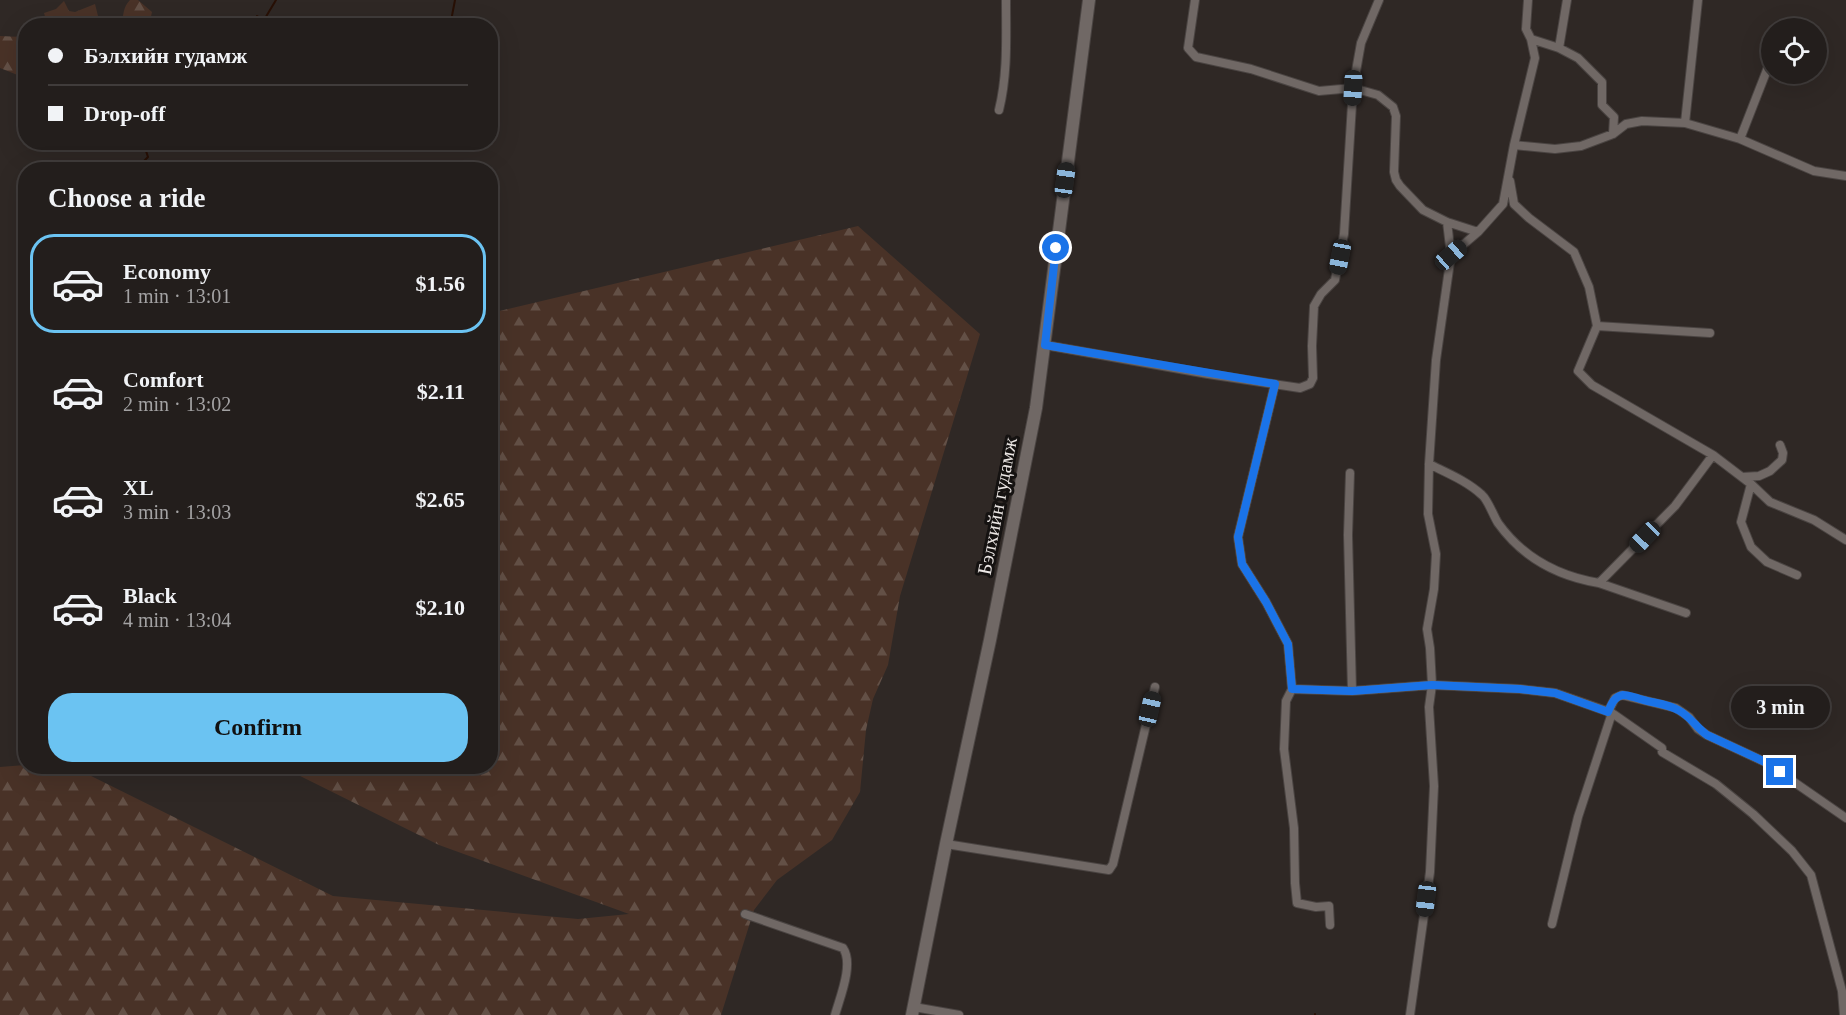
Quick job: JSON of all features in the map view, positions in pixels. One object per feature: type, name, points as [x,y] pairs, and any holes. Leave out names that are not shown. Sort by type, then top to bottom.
[{"type":"main road","name":"Бэлхийн гудамж","points":[[913,1011],[1036,408],[1089,0]]},
{"type":"street","points":[[999,110],[1006,72],[1006,0]]},
{"type":"street","points":[[1195,0],[1188,48],[1196,57],[1251,69],[1318,91],[1353,88],[1378,95],[1393,107],[1396,116],[1394,172],[1396,180],[1423,210],[1447,222],[1478,232]]},
{"type":"street","points":[[1045,345],[1300,388],[1310,384],[1313,378],[1314,306],[1321,294],[1335,280],[1344,234],[1353,88],[1361,43],[1379,0]]},
{"type":"street","points":[[1451,255],[1478,232],[1503,204],[1535,57],[1526,29],[1528,0]]},
{"type":"street","points":[[1559,48],[1567,0]]},
{"type":"street","points":[[1685,123],[1698,0]]},
{"type":"street","points":[[1531,39],[1559,48],[1578,58],[1602,82],[1602,105],[1614,117],[1613,134]]},
{"type":"street","points":[[1740,140],[1762,84]]},
{"type":"street","points":[[1514,146],[1555,149],[1581,146],[1613,134],[1626,124],[1642,121],[1685,123],[1740,140],[1814,171],[1846,176]]},
{"type":"street","points":[[1509,178],[1514,204],[1574,252],[1589,287],[1596,326],[1578,371],[1592,385],[1713,455],[1751,484],[1770,502],[1814,520],[1846,540]]},
{"type":"street","points":[[1410,1015],[1430,872],[1434,786],[1429,707],[1432,685],[1427,629],[1434,589],[1436,554],[1428,514],[1436,360],[1451,255],[1447,222]]},
{"type":"street","points":[[1596,326],[1710,333]]},
{"type":"street","points":[[1275,384],[1238,537],[1242,564],[1266,602],[1288,644],[1292,689],[1286,701],[1284,748],[1294,828],[1294,883],[1297,903],[1316,907],[1329,906],[1330,926]]},
{"type":"street","points":[[1741,477],[1759,477],[1770,471],[1782,460],[1784,453],[1780,445]]},
{"type":"street","points":[[1599,583],[1675,506],[1713,455]]},
{"type":"street","points":[[1430,464],[1484,496],[1499,524],[1520,549],[1536,561],[1576,577],[1686,613]]},
{"type":"street","points":[[1350,473],[1348,535],[1352,691]]},
{"type":"street","points":[[1751,484],[1741,522],[1751,547],[1767,562],[1797,575]]},
{"type":"street","points":[[1292,689],[1352,691],[1432,685],[1520,689],[1555,693],[1610,712],[1662,748],[1662,752],[1716,784],[1753,814],[1792,850],[1805,866],[1811,875],[1842,991],[1844,1015]]},
{"type":"street","points":[[946,844],[1109,870],[1113,864],[1155,687]]},
{"type":"street","points":[[1552,924],[1578,817],[1610,712],[1615,698],[1622,695],[1676,708],[1707,735],[1765,762],[1846,819]]},
{"type":"street","points":[[745,914],[843,948],[848,959],[847,969],[835,1015]]},
{"type":"street","points":[[913,1011],[959,1015]]},
{"type":"green space","points":[[130,0],[138,0],[152,12],[151,18],[123,18]]},
{"type":"green space","points":[[64,1],[69,11],[75,12],[95,4],[98,18],[46,18],[44,13],[56,9]]},
{"type":"green space","points":[[0,36],[18,37],[18,75],[0,68]]},
{"type":"green space","points":[[858,226],[980,334],[900,596],[888,665],[873,699],[866,730],[860,792],[832,840],[777,880],[754,910],[721,1015],[0,1015],[0,767],[18,766],[18,774],[87,774],[333,896],[578,919],[629,914],[439,845],[296,774],[498,774],[498,311]]},
{"type":"waterway","points":[[265,18],[276,0]]},
{"type":"waterway","points":[[452,18],[455,0]]},
{"type":"waterway","points":[[256,18],[257,16],[260,18]]},
{"type":"waterway","points":[[143,162],[148,157],[146,151],[149,150]]},
{"type":"route","points":[[1056,248],[1045,345],[1275,384],[1238,537],[1242,564],[1266,602],[1288,644],[1292,689],[1352,691],[1432,685],[1520,689],[1555,693],[1608,712],[1615,698],[1622,695],[1631,696],[1676,708],[1707,735],[1765,762],[1780,772]]}]
